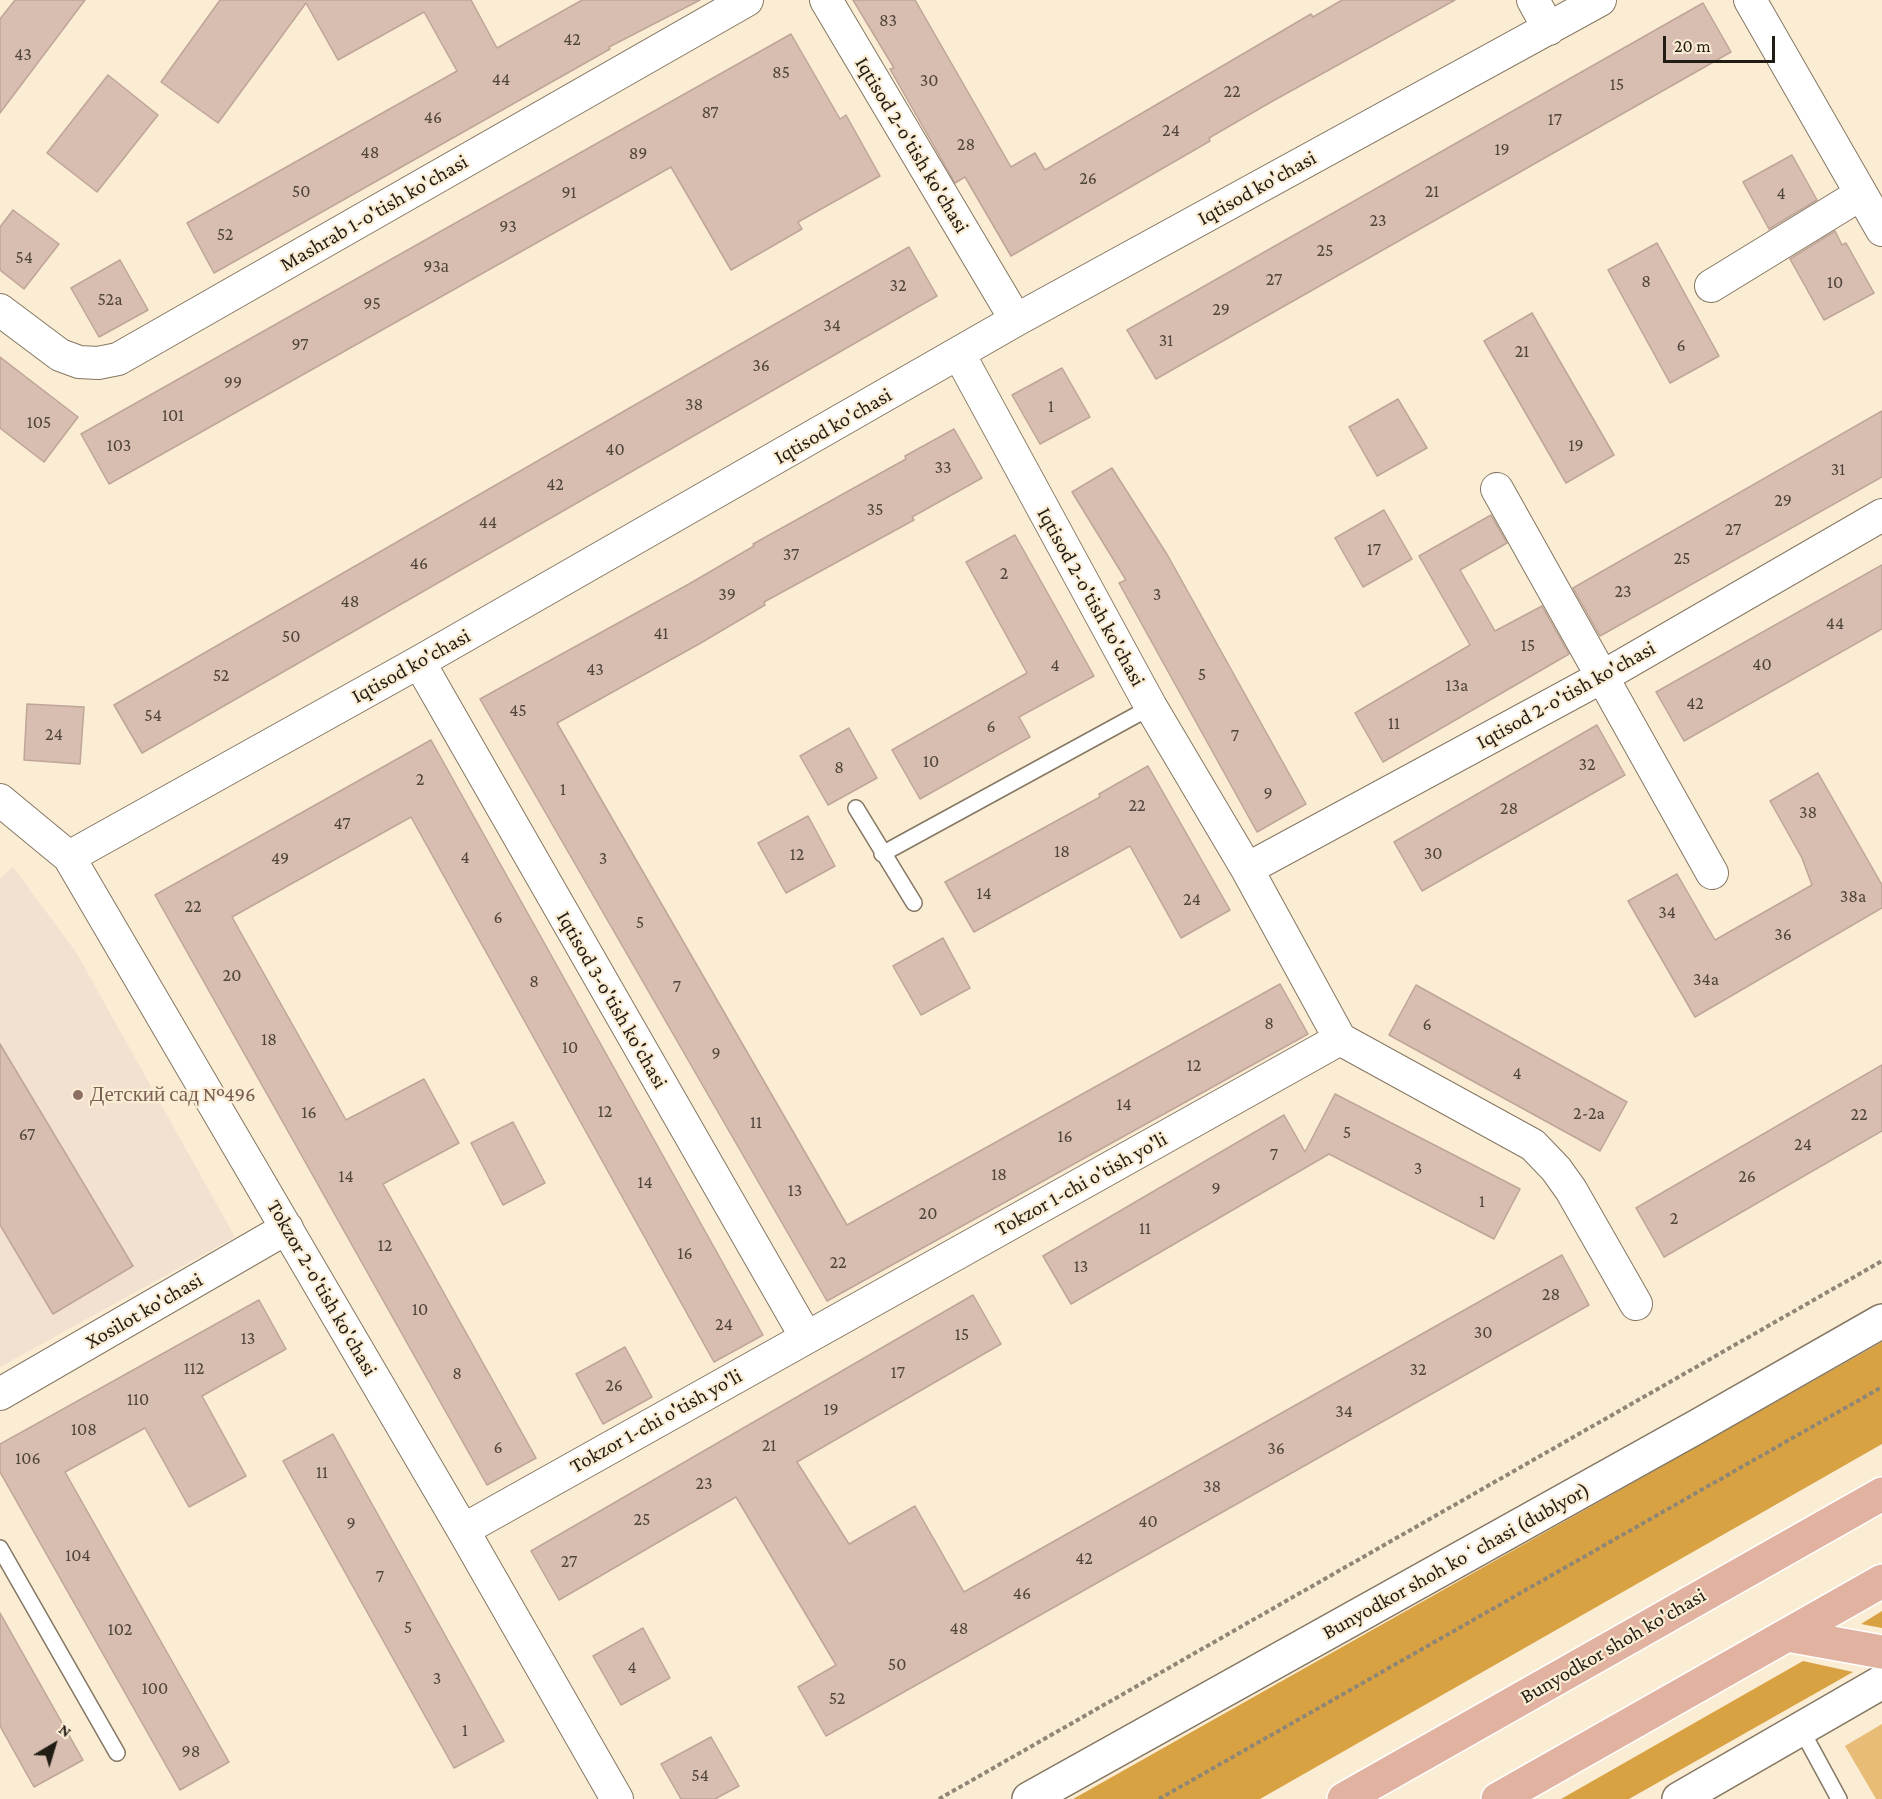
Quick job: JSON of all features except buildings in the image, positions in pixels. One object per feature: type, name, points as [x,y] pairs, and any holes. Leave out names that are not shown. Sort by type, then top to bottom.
[{"type":"main road","name":"Bunyodkor shoh ko'chasi","points":[[1344,1799],[1882,1494]]},
{"type":"main road","points":[[1498,1799],[1882,1581]]},
{"type":"main road","points":[[1786,1635],[1882,1652]]},
{"type":"street","name":"Mashrab 1-o'tish ko'chasi","points":[[0,310],[60,355],[79,362],[98,363],[118,359],[747,0]]},
{"type":"street","name":"Iqtisod 2-o'tish ko'chasi","points":[[826,0],[1016,320]]},
{"type":"street","points":[[1533,0],[1549,29]]},
{"type":"street","name":"Iqtisod ko'chasi","points":[[69,857],[419,662],[1016,320],[1600,0]]},
{"type":"street","points":[[1750,0],[1882,230]]},
{"type":"street","points":[[1711,286],[1861,194]]},
{"type":"street","name":"Iqtisod 2-o'tish ko'chasi","points":[[958,354],[1151,707],[1247,869],[1340,1039]]},
{"type":"street","points":[[1497,489],[1712,873]]},
{"type":"street","name":"Iqtisod 2-o'tish ko'chasi","points":[[1247,869],[1602,677],[1882,515]]},
{"type":"street","name":"Iqtisod 3-o'tish ko'chasi","points":[[419,662],[806,1337]]},
{"type":"street","name":"Tokzor 2-o'tish ko'chasi","points":[[0,800],[69,857],[463,1530],[617,1799]]},
{"type":"street","points":[[1340,1039],[1533,1145],[1556,1169],[1571,1191],[1636,1304]]},
{"type":"street","name":"Tokzor 1-chi o'tish yo'li","points":[[463,1530],[1340,1039]]},
{"type":"street","name":"Xosilot ko'chasi","points":[[0,1394],[287,1228]]},
{"type":"street","name":"Bunyodkor shoh koʻchasi (dublyor)","points":[[1029,1799],[1882,1321]]},
{"type":"street","points":[[1679,1799],[1882,1682]]},
{"type":"lane","points":[[882,854],[1151,707]]},
{"type":"lane","points":[[856,807],[882,854],[914,903]]},
{"type":"lane","points":[[0,1548],[117,1754]]},
{"type":"lane","points":[[1801,1729],[1839,1799]]},
{"type":"path","points":[[939,1799],[1882,1261]]},
{"type":"path","points":[[1159,1799],[1882,1387]]},
{"type":"shaded area","name":"Детский сад №496","points":[[13,867],[76,952],[235,1237],[0,1367],[0,879]]},
{"type":"shaded area","points":[[1882,1342],[1882,1444],[1260,1799],[1073,1799]]},
{"type":"shaded area","points":[[1882,1611],[1882,1628],[1861,1624]]},
{"type":"shaded area","points":[[1803,1661],[1853,1672],[1629,1799],[1561,1799]]},
{"type":"shaded area","points":[[1882,1724],[1882,1799],[1876,1799],[1845,1746]]},
{"type":"place","name":"Детский сад №496","points":[[78,1095]]}]
